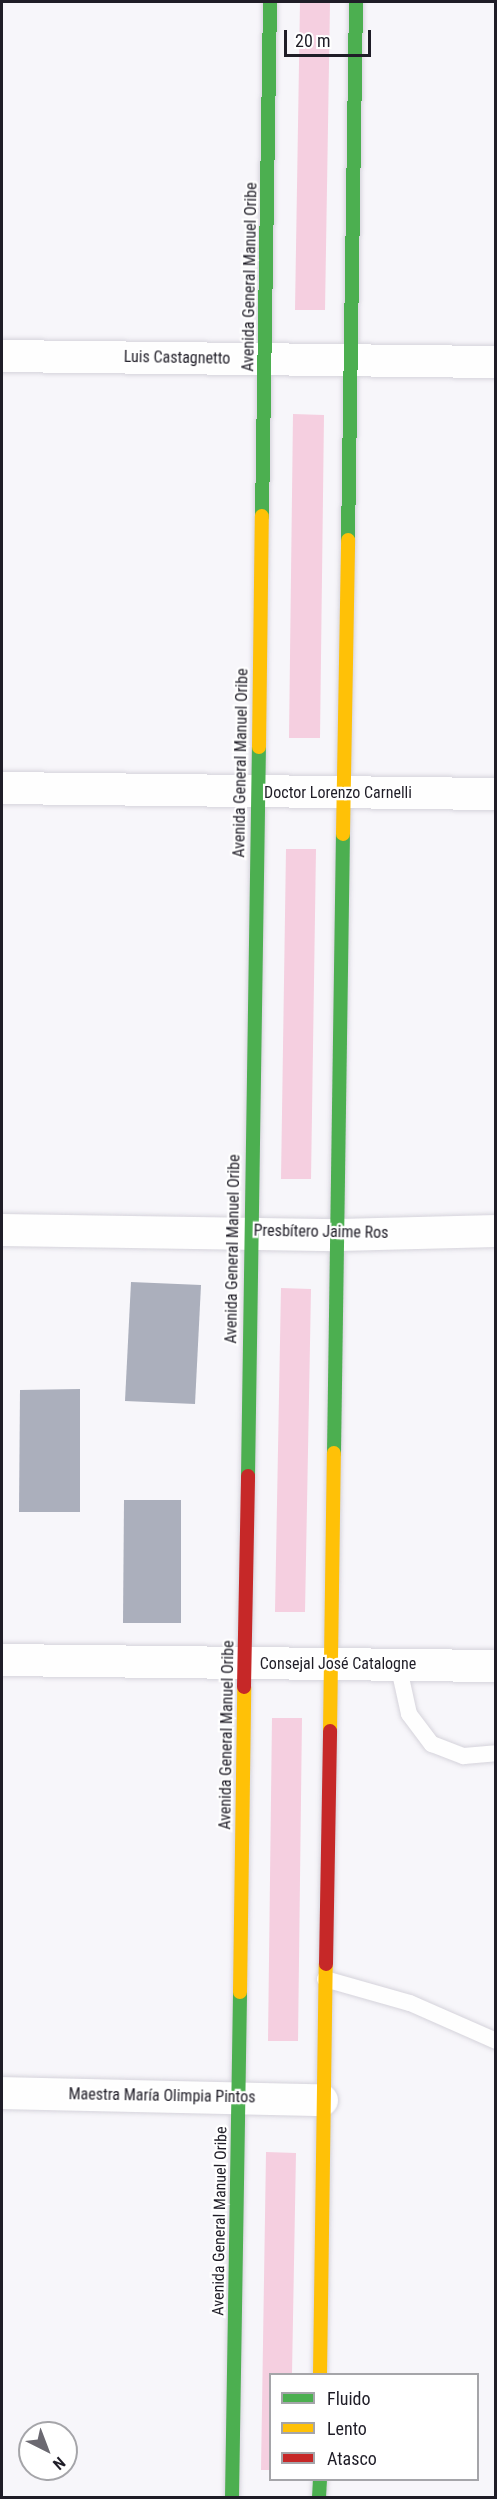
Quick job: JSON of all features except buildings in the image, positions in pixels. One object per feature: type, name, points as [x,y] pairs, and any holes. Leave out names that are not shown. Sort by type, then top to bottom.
[{"type":"main road","name":"Avenida General Manuel Oribe","points":[[232,2498],[249,1231],[270,2]]},
{"type":"main road","points":[[320,2373],[322,2100],[333,1662],[353,361],[356,2]]},
{"type":"main road","points":[[319,2498],[320,2481]]},
{"type":"street","name":"Luis Castagnetto","points":[[2,356],[495,362]]},
{"type":"street","name":"Doctor Lorenzo Carnelli","points":[[2,788],[258,793],[346,791],[495,794]]},
{"type":"street","name":"Presbítero Jaime Ros","points":[[2,1230],[249,1231],[339,1235],[495,1231]]},
{"type":"street","name":"Consejal José Catalogne","points":[[2,1660],[244,1664],[333,1662],[495,1666]]},
{"type":"street","name":"Maestra María Olimpia Pintos","points":[[2,2093],[322,2100]]},
{"type":"lane","points":[[398,1664],[409,1714],[432,1744],[464,1756],[495,1753]]},
{"type":"lane","points":[[325,1979],[410,2003],[495,2041]]},
{"type":"shaded area","points":[[300,2],[330,2],[325,310],[295,310]]},
{"type":"shaded area","points":[[293,414],[324,415],[320,738],[289,738]]},
{"type":"shaded area","points":[[286,849],[316,849],[311,1179],[281,1179]]},
{"type":"shaded area","points":[[281,1288],[311,1289],[305,1612],[275,1612]]},
{"type":"shaded area","points":[[272,1718],[302,1718],[298,2041],[268,2041]]},
{"type":"shaded area","points":[[266,2152],[296,2153],[292,2373],[269,2373],[269,2470],[261,2470]]},
{"type":"traffic: fast","points":[[262,516],[270,2]]},
{"type":"traffic: fast","points":[[348,540],[356,2]]},
{"type":"traffic: fast","points":[[248,1476],[259,747]]},
{"type":"traffic: fast","points":[[334,1453],[343,834]]},
{"type":"traffic: fast","points":[[232,2498],[240,1992]]},
{"type":"traffic: fast","points":[[319,2498],[320,2481]]},
{"type":"traffic: slow","points":[[259,747],[262,516]]},
{"type":"traffic: slow","points":[[343,834],[348,540]]},
{"type":"traffic: slow","points":[[330,1731],[334,1453]]},
{"type":"traffic: slow","points":[[240,1992],[244,1687]]},
{"type":"traffic: slow","points":[[320,2373],[326,1964]]},
{"type":"traffic: jam","points":[[244,1687],[248,1476]]},
{"type":"traffic: jam","points":[[326,1964],[330,1731]]}]
